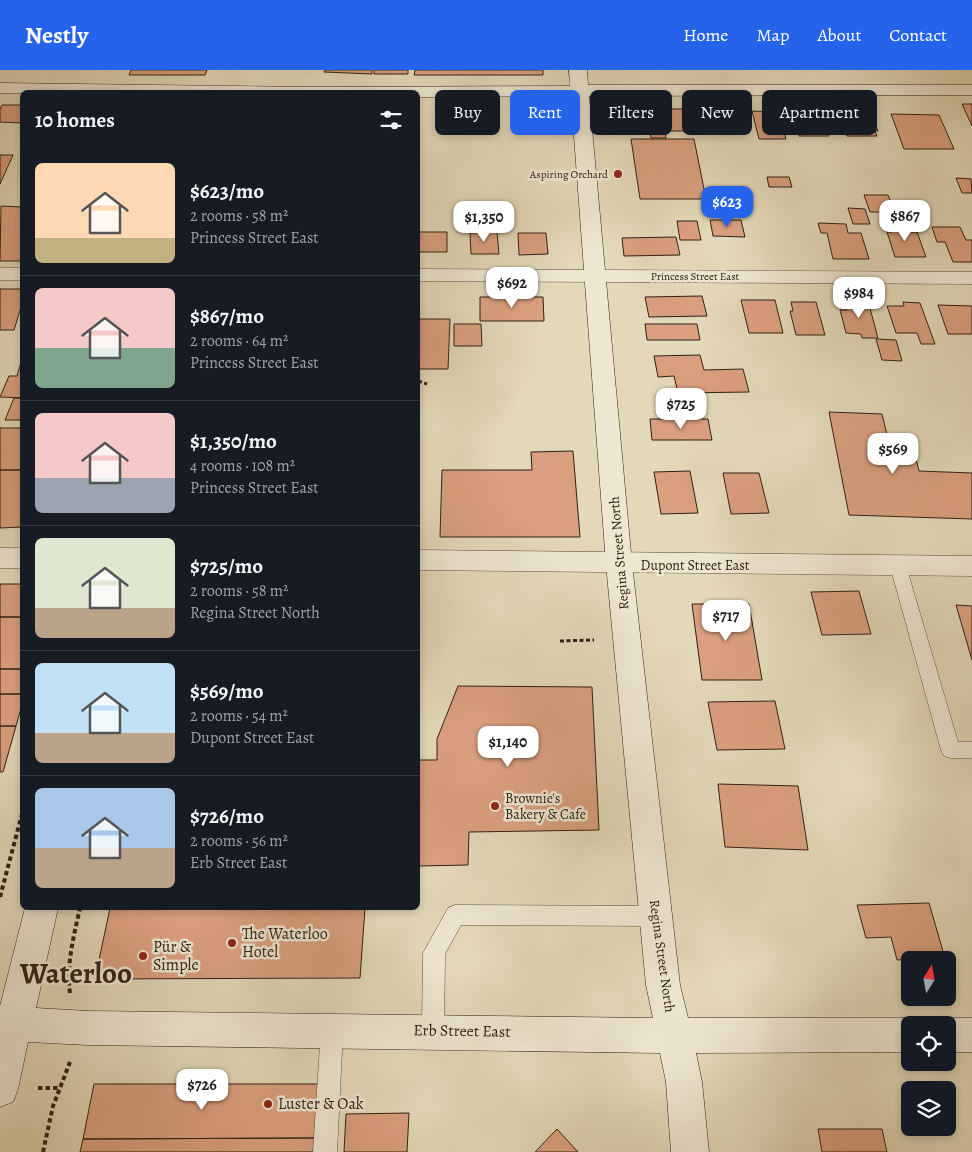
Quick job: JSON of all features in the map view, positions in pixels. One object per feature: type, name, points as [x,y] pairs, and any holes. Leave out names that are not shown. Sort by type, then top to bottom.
[{"type":"street","points":[[0,88],[241,87],[579,81],[769,88],[972,90]]},
{"type":"street","name":"Regina Street North","points":[[579,81],[619,564],[663,985],[684,1082],[690,1152]]},
{"type":"street","points":[[0,274],[20,274]]},
{"type":"street","name":"Princess Street East","points":[[420,275],[972,278]]},
{"type":"street","points":[[0,558],[20,558]]},
{"type":"street","name":"Dupont Street East","points":[[420,560],[619,564],[972,566]]},
{"type":"street","points":[[0,1089],[7,1024],[40,910]]},
{"type":"street","name":"Erb Street East","points":[[7,1024],[88,1028],[674,1035],[901,1035]]},
{"type":"street","points":[[956,1035],[972,1035]]},
{"type":"lane","points":[[898,566],[951,750],[972,750]]},
{"type":"lane","points":[[432,1031],[434,954],[455,915],[656,916]]},
{"type":"lane","points":[[325,1152],[332,1030]]},
{"type":"path","points":[[420,382],[427,384]]},
{"type":"path","points":[[560,641],[597,640]]},
{"type":"path","points":[[0,897],[20,822]]},
{"type":"path","points":[[70,987],[68,980],[73,940],[80,910]]},
{"type":"path","points":[[43,1152],[53,1106],[70,1061]]},
{"type":"building","points":[[131,70],[207,70],[205,75],[129,75]]},
{"type":"building","points":[[325,70],[372,70],[372,74],[324,72]]},
{"type":"building","points":[[374,70],[408,70],[408,74],[374,74]]},
{"type":"building","points":[[415,70],[543,70],[543,75],[414,75]]},
{"type":"building","points":[[962,104],[972,104],[972,126]]},
{"type":"building","points":[[2,105],[20,105],[20,123],[0,122],[0,109]]},
{"type":"building","points":[[672,109],[682,109],[682,131],[672,131]]},
{"type":"building","points":[[752,111],[762,111],[762,135],[785,135],[786,139],[759,139]]},
{"type":"building","points":[[891,114],[939,115],[954,149],[904,149]]},
{"type":"building","points":[[650,135],[666,135],[666,138],[651,138]]},
{"type":"building","points":[[799,135],[829,136],[799,136]]},
{"type":"building","points":[[847,135],[877,136],[847,136]]},
{"type":"building","points":[[631,139],[694,139],[706,199],[640,199]]},
{"type":"building","points":[[0,155],[13,155],[0,184]]},
{"type":"building","points":[[767,177],[789,177],[792,187],[769,187]]},
{"type":"building","points":[[956,178],[971,179],[972,193],[962,193]]},
{"type":"building","points":[[864,195],[888,195],[895,212],[870,212]]},
{"type":"building","points":[[1,206],[20,207],[20,261],[0,261]]},
{"type":"building","points":[[848,208],[865,209],[870,224],[853,224]]},
{"type":"building","points":[[710,220],[741,220],[745,237],[713,236]]},
{"type":"building","points":[[677,221],[697,221],[701,240],[680,240]]},
{"type":"building","points":[[818,223],[846,224],[848,233],[861,233],[869,259],[833,259],[827,233],[821,233]]},
{"type":"building","points":[[889,223],[907,224],[910,232],[917,232],[926,257],[895,257],[887,232],[892,232]]},
{"type":"building","points":[[932,227],[960,227],[966,240],[972,240],[972,262],[953,262],[945,242],[937,242]]},
{"type":"building","points":[[420,232],[447,232],[447,252],[420,252]]},
{"type":"building","points":[[497,232],[499,254],[471,254],[470,233]]},
{"type":"building","points":[[518,233],[546,233],[548,254],[519,255]]},
{"type":"building","points":[[676,237],[680,255],[624,256],[622,238]]},
{"type":"building","points":[[0,289],[20,289],[20,310],[14,330],[0,330]]},
{"type":"building","points":[[702,296],[707,316],[649,317],[645,297]]},
{"type":"building","points":[[480,297],[543,297],[544,321],[480,321]]},
{"type":"building","points":[[741,300],[775,300],[783,333],[749,333]]},
{"type":"building","points":[[844,300],[868,301],[878,338],[862,338],[861,334],[846,333],[840,310],[847,310]]},
{"type":"building","points":[[791,302],[816,302],[825,335],[796,335],[790,311],[793,311]]},
{"type":"building","points":[[903,302],[920,303],[935,344],[921,344],[917,333],[896,333],[887,306],[904,306]]},
{"type":"building","points":[[938,305],[972,306],[972,334],[948,334]]},
{"type":"building","points":[[420,319],[450,319],[448,369],[420,369]]},
{"type":"building","points":[[454,324],[481,324],[482,346],[454,346]]},
{"type":"building","points":[[645,324],[697,324],[700,340],[647,340]]},
{"type":"building","points":[[876,339],[896,340],[902,361],[882,360]]},
{"type":"building","points":[[700,355],[704,370],[743,369],[749,392],[678,393],[674,376],[658,377],[654,356]]},
{"type":"building","points":[[20,366],[20,398],[0,397],[9,376],[17,376]]},
{"type":"building","points":[[14,398],[20,398],[20,420],[5,420]]},
{"type":"building","points":[[829,412],[882,414],[891,451],[914,451],[919,471],[972,473],[972,519],[849,515]]},
{"type":"building","points":[[650,419],[708,419],[712,440],[652,440]]},
{"type":"building","points":[[0,428],[20,428],[20,470],[0,470]]},
{"type":"building","points":[[573,451],[580,537],[440,537],[442,470],[532,470],[531,452]]},
{"type":"building","points":[[0,470],[20,470],[20,527],[0,528]]},
{"type":"building","points":[[690,471],[698,513],[661,514],[654,472]]},
{"type":"building","points":[[723,473],[759,473],[769,513],[731,514]]},
{"type":"building","points":[[0,584],[20,584],[20,617],[0,617]]},
{"type":"building","points":[[859,591],[871,634],[822,635],[811,592]]},
{"type":"building","points":[[692,604],[749,604],[762,680],[702,680]]},
{"type":"building","points":[[956,605],[972,606],[972,660]]},
{"type":"building","points":[[0,617],[20,617],[20,669],[0,669]]},
{"type":"building","points":[[0,669],[20,669],[20,694],[0,694]]},
{"type":"building","points":[[458,686],[592,687],[599,830],[469,832],[468,865],[420,866],[420,760],[437,760],[437,739]]},
{"type":"building","points":[[0,694],[20,694],[20,712],[16,726],[0,726]]},
{"type":"building","points":[[775,701],[785,749],[717,750],[708,702]]},
{"type":"building","points":[[0,726],[16,726],[3,772],[0,772]]},
{"type":"building","points":[[718,784],[798,786],[808,850],[725,847]]},
{"type":"building","points":[[929,903],[943,951],[901,951],[901,960],[897,960],[891,937],[866,938],[857,905]]},
{"type":"building","name":"The Waterloo Hotel","points":[[110,910],[365,910],[360,978],[95,979]]},
{"type":"building","points":[[94,1084],[319,1084],[315,1138],[83,1139]]},
{"type":"building","points":[[409,1113],[407,1152],[344,1152],[346,1114]]},
{"type":"building","points":[[557,1129],[578,1152],[535,1152]]},
{"type":"building","points":[[818,1129],[882,1129],[887,1152],[822,1152]]},
{"type":"building","points":[[315,1138],[313,1152],[80,1152],[83,1139]]},
{"type":"place","name":"Aspiring Orchard","points":[[618,174]]},
{"type":"place","name":"Brownie's Bakery & Cafe","points":[[495,806]]},
{"type":"place","name":"The Waterloo Hotel","points":[[232,943]]},
{"type":"place","name":"Pür & Simple","points":[[143,956]]},
{"type":"place","name":"Luster & Oak","points":[[268,1104]]},
{"type":"district","name":"Waterloo","points":[[76,973]]}]
